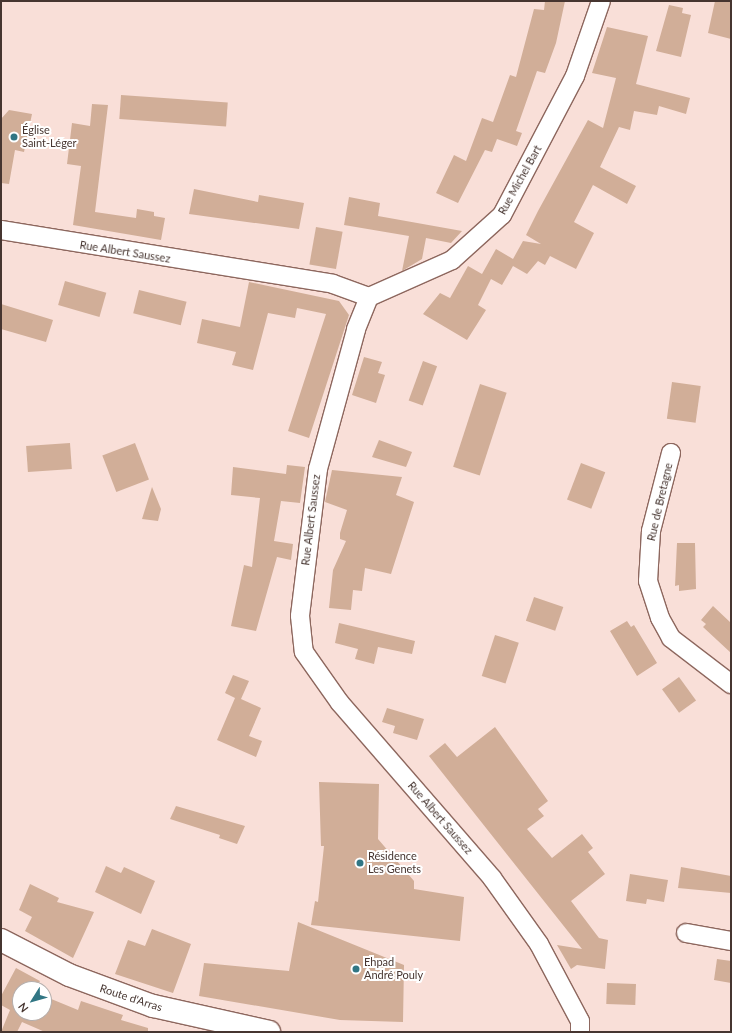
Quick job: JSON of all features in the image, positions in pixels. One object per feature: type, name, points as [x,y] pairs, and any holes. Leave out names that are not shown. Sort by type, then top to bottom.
[{"type":"main road","name":"Route d'Arras","points":[[1,940],[69,975],[153,1006],[269,1032]]},
{"type":"street","name":"Rue Michel Bart","points":[[369,297],[452,260],[502,215],[575,76],[601,1]]},
{"type":"street","name":"Rue Albert Saussez","points":[[1,230],[333,284],[369,297],[356,330],[318,469],[300,616],[304,652],[332,692],[492,878],[539,944],[580,1021],[580,1032]]},
{"type":"street","name":"Rue de Bretagne","points":[[671,453],[651,531],[648,581],[660,618],[671,638],[731,684]]},
{"type":"street","points":[[686,933],[731,941]]},
{"type":"building","points":[[545,1],[565,1],[556,43],[545,73],[537,71],[516,131],[522,133],[517,146],[497,139],[492,152],[485,150],[458,203],[436,193],[454,155],[466,161],[482,118],[493,122],[510,75],[516,77],[534,9],[544,10]]},
{"type":"building","points":[[715,1],[731,1],[731,39],[708,33]]},
{"type":"building","points":[[669,5],[683,8],[682,13],[691,15],[681,57],[656,51]]},
{"type":"building","points":[[607,27],[648,36],[636,84],[690,98],[686,114],[659,106],[657,115],[634,111],[630,130],[619,127],[600,167],[636,186],[627,204],[593,185],[574,222],[594,233],[576,269],[550,256],[545,265],[538,261],[527,274],[513,266],[502,285],[491,279],[478,305],[486,310],[467,340],[423,314],[440,293],[450,298],[468,266],[482,274],[496,249],[513,259],[523,241],[541,244],[526,235],[538,211],[588,120],[603,128],[616,78],[592,73]]},
{"type":"building","points":[[121,95],[228,102],[226,126],[119,119]]},
{"type":"building","points":[[92,104],[108,105],[95,212],[136,218],[137,209],[154,212],[154,216],[165,218],[161,240],[73,225],[81,166],[67,164],[72,123],[90,126]]},
{"type":"building","name":"Église Saint-Léger","points":[[9,110],[32,114],[24,152],[15,150],[9,184],[1,183],[1,119]]},
{"type":"building","points":[[194,189],[258,202],[259,195],[304,203],[299,229],[189,214]]},
{"type":"building","points":[[349,197],[380,203],[378,216],[462,231],[451,243],[426,238],[422,259],[402,271],[409,236],[344,225]]},
{"type":"building","points":[[316,227],[343,232],[336,269],[309,264]]},
{"type":"building","points":[[65,281],[106,293],[99,317],[58,305]]},
{"type":"building","points":[[249,282],[339,301],[349,315],[309,438],[288,431],[326,314],[297,308],[295,318],[268,313],[253,370],[232,365],[236,352],[197,343],[202,319],[240,327]]},
{"type":"building","points":[[139,290],[187,302],[181,325],[133,313]]},
{"type":"building","points":[[1,304],[53,320],[46,342],[1,329]]},
{"type":"building","points":[[364,357],[382,362],[378,373],[385,375],[376,403],[352,395]]},
{"type":"building","points":[[423,361],[437,366],[423,406],[409,400]]},
{"type":"building","points":[[672,382],[701,386],[696,423],[667,419]]},
{"type":"building","points":[[480,384],[507,393],[480,475],[453,467]]},
{"type":"building","points":[[379,440],[412,452],[406,467],[372,457]]},
{"type":"building","points":[[70,443],[72,469],[28,472],[26,446]]},
{"type":"building","points":[[135,443],[149,479],[116,492],[102,456]]},
{"type":"building","points":[[581,463],[605,472],[591,509],[567,499]]},
{"type":"building","points":[[287,465],[305,467],[300,503],[281,501],[274,541],[293,544],[291,560],[277,557],[256,631],[231,626],[244,565],[252,567],[260,498],[231,495],[233,467],[286,474]]},
{"type":"building","points":[[332,470],[402,477],[396,495],[414,502],[391,574],[365,568],[362,591],[353,590],[351,610],[329,608],[333,570],[346,541],[340,539],[340,533],[347,510],[325,502]]},
{"type":"building","points":[[152,487],[161,509],[158,521],[142,519]]},
{"type":"building","points":[[677,543],[695,543],[696,589],[679,591],[679,585],[675,586]]},
{"type":"building","points":[[534,597],[563,607],[555,631],[526,621]]},
{"type":"building","points":[[713,606],[731,623],[731,653],[703,627],[706,624],[701,620]]},
{"type":"building","points":[[627,621],[631,627],[634,625],[657,663],[637,676],[610,631]]},
{"type":"building","points":[[339,623],[415,641],[412,654],[378,647],[374,664],[355,659],[358,649],[335,643]]},
{"type":"building","points":[[495,635],[519,643],[505,684],[482,676]]},
{"type":"building","points":[[233,675],[249,681],[241,699],[261,708],[249,736],[262,741],[256,757],[217,740],[235,698],[225,693]]},
{"type":"building","points":[[679,677],[696,700],[679,713],[662,689]]},
{"type":"building","points":[[387,708],[424,719],[417,740],[393,733],[395,726],[382,722]]},
{"type":"building","points":[[495,727],[548,801],[538,809],[544,816],[527,829],[552,858],[582,834],[593,848],[588,852],[605,874],[571,901],[599,938],[608,940],[605,969],[577,965],[571,969],[557,945],[582,949],[429,756],[445,743],[457,757]]},
{"type":"building","name":"Résidence Les Genets","points":[[319,782],[379,784],[378,839],[414,881],[414,889],[464,897],[460,941],[311,925],[315,901],[318,902],[324,846],[321,846]]},
{"type":"building","points":[[176,806],[245,826],[237,844],[219,838],[220,835],[170,819]]},
{"type":"building","points":[[106,866],[121,873],[124,867],[155,881],[141,914],[95,892]]},
{"type":"building","points":[[681,867],[731,876],[731,893],[678,888]]},
{"type":"building","points":[[630,874],[668,880],[664,902],[647,899],[646,904],[626,901]]},
{"type":"building","points":[[30,884],[59,898],[57,902],[94,912],[73,958],[25,931],[32,917],[19,910]]},
{"type":"building","name":"Ehpad André Pouly","points":[[298,922],[404,965],[403,1022],[340,1020],[199,996],[204,963],[289,971]]},
{"type":"building","points":[[152,929],[191,944],[173,993],[115,974],[128,940],[145,946]]},
{"type":"building","points":[[717,959],[731,961],[731,983],[714,980]]},
{"type":"building","points":[[16,968],[40,981],[12,981],[12,1021],[52,1021],[52,999],[78,1010],[81,1001],[123,1015],[121,1020],[148,1028],[148,1032],[45,1032],[22,1022],[17,1032],[1,1032],[10,1010],[1,1005],[1,996]]},
{"type":"building","points":[[607,983],[636,984],[635,1005],[606,1004]]},
{"type":"place","name":"Église Saint-Léger","points":[[14,137]]},
{"type":"place","name":"Résidence Les Genets","points":[[360,863]]},
{"type":"place","name":"Ehpad André Pouly","points":[[356,969]]}]
